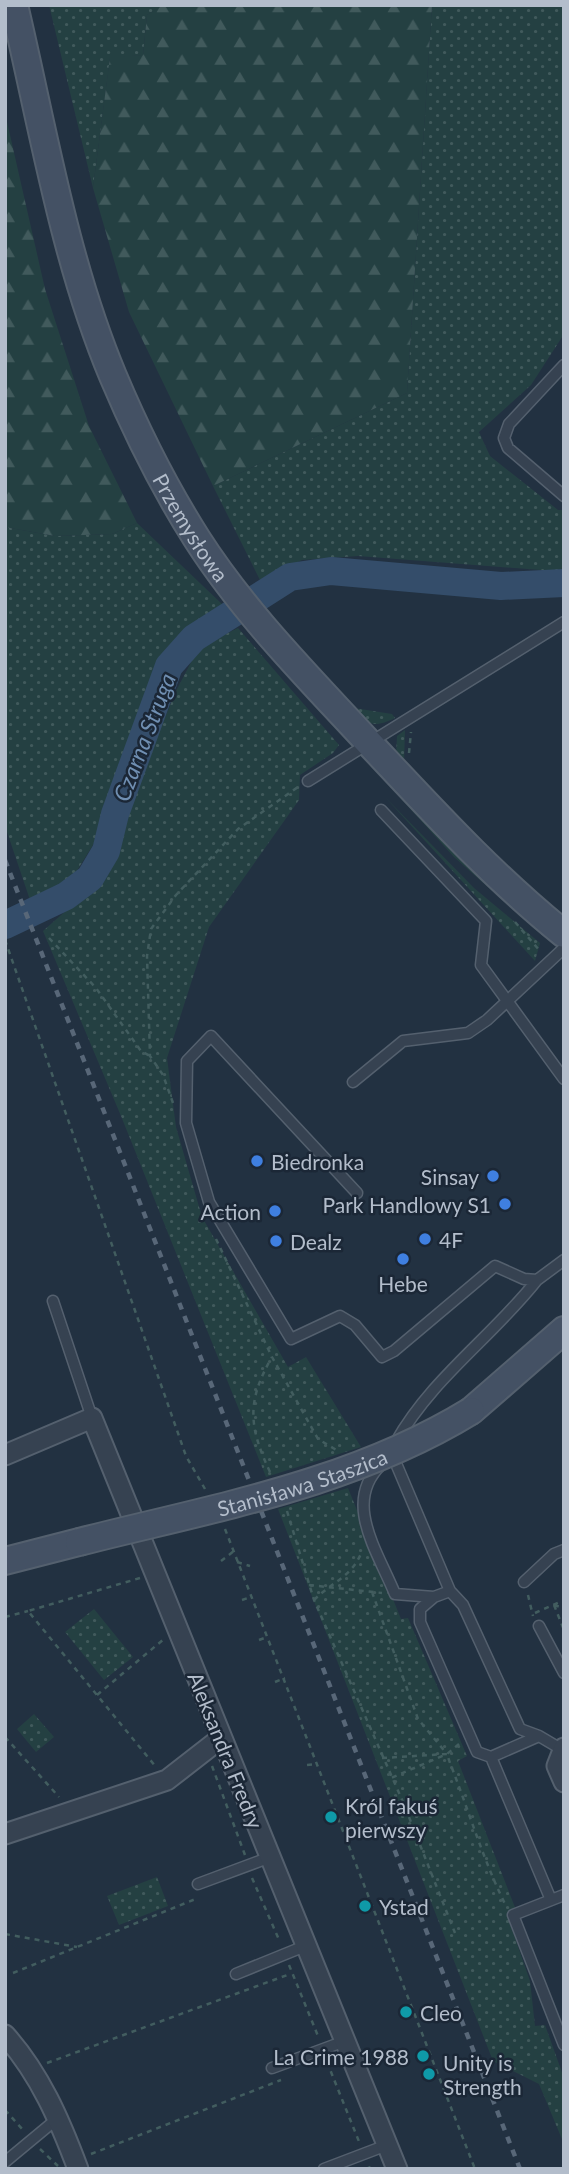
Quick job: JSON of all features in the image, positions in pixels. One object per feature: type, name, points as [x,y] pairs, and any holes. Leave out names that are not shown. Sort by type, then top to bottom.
[{"type":"street","name":"Przemysłowa","points":[[14,5],[74,258],[112,374],[167,489],[233,588],[260,622],[467,849],[516,895],[564,934]]},
{"type":"street","name":"Stanisława Staszica","points":[[5,1561],[345,1472],[400,1451],[471,1411],[564,1330]]},
{"type":"street","points":[[5,1455],[92,1418]]},
{"type":"street","name":"Aleksandra Fredry","points":[[92,1418],[213,1743],[268,1858],[397,2169]]},
{"type":"street","points":[[5,1834],[167,1780],[213,1743]]},
{"type":"street","points":[[562,1749],[557,1766],[564,1782]]},
{"type":"street","points":[[5,2035],[31,2069],[58,2118],[77,2165]]},
{"type":"lane","points":[[564,365],[509,424],[504,438],[508,449],[564,496]]},
{"type":"lane","points":[[308,781],[564,622]]},
{"type":"lane","points":[[381,810],[486,922],[481,965],[564,1079]]},
{"type":"lane","points":[[353,1082],[403,1041],[468,1033],[564,948]]},
{"type":"lane","points":[[357,1193],[211,1036],[187,1061],[186,1123],[209,1202],[291,1339],[340,1316],[355,1325],[382,1357],[394,1351],[495,1266],[524,1279],[537,1280]]},
{"type":"lane","points":[[554,1066],[564,1057]]},
{"type":"lane","points":[[434,1597],[395,1594],[361,1510],[367,1478],[391,1452],[408,1421],[426,1398],[519,1303],[537,1280],[564,1260]]},
{"type":"lane","points":[[53,1301],[92,1418]]},
{"type":"lane","points":[[391,1452],[450,1591],[463,1605],[520,1729],[562,1749]]},
{"type":"lane","points":[[524,1581],[554,1554],[564,1550]]},
{"type":"lane","points":[[450,1591],[434,1597],[420,1609],[420,1622],[477,1752],[491,1757],[539,1736]]},
{"type":"lane","points":[[539,1626],[564,1673]]},
{"type":"lane","points":[[491,1757],[551,1900]]},
{"type":"lane","points":[[198,1884],[268,1858]]},
{"type":"lane","points":[[564,1895],[513,1916],[564,2045]]},
{"type":"lane","points":[[236,1974],[305,1946]]},
{"type":"lane","points":[[272,2068],[345,2041]]},
{"type":"lane","points":[[5,2162],[58,2118]]},
{"type":"lane","points":[[324,2169],[387,2145]]},
{"type":"path","points":[[150,1056],[147,956],[151,929],[176,895],[238,830],[308,781]]},
{"type":"path","points":[[49,937],[96,988],[141,1051],[150,1056],[163,1075],[176,1114]]},
{"type":"path","points":[[5,940],[186,1457],[211,1499]]},
{"type":"path","points":[[214,1235],[272,1357],[318,1440],[338,1451]]},
{"type":"path","points":[[222,1519],[475,2169]]},
{"type":"path","points":[[314,1600],[327,1587],[347,1577],[357,1565],[368,1526]]},
{"type":"path","points":[[221,1561],[234,1551]]},
{"type":"path","points":[[237,1562],[250,1566]]},
{"type":"path","points":[[137,1570],[144,1589]]},
{"type":"path","points":[[5,1617],[140,1578]]},
{"type":"path","points":[[524,1581],[532,1615],[539,1626]]},
{"type":"path","points":[[395,1594],[309,1585],[455,1933]]},
{"type":"path","points":[[372,1592],[418,1719],[447,1754],[475,1825],[487,1868],[513,1916]]},
{"type":"path","points":[[242,1600],[251,1597]]},
{"type":"path","points":[[532,1615],[564,1600]]},
{"type":"path","points":[[554,1605],[564,1608]]},
{"type":"path","points":[[554,1605],[564,1630]]},
{"type":"path","points":[[28,1611],[167,1780]]},
{"type":"path","points":[[161,1632],[168,1651]]},
{"type":"path","points":[[259,1640],[268,1637]]},
{"type":"path","points":[[97,1695],[164,1639]]},
{"type":"path","points":[[275,1682],[285,1678]]},
{"type":"path","points":[[292,1722],[300,1719]]},
{"type":"path","points":[[391,1777],[447,1754],[470,1736]]},
{"type":"path","points":[[5,1737],[62,1800]]},
{"type":"path","points":[[213,1743],[248,1865],[364,2153],[377,2167]]},
{"type":"path","points":[[382,1758],[447,1754]]},
{"type":"path","points":[[307,1765],[318,1764]]},
{"type":"path","points":[[13,1973],[201,1896]]},
{"type":"path","points":[[5,1934],[77,1947]]},
{"type":"path","points":[[31,2069],[292,1973]]},
{"type":"path","points":[[77,2165],[289,2076]]},
{"type":"path","points":[[366,2169],[377,2167]]},
{"type":"green space","points":[[49,5],[164,5],[147,15],[143,55],[110,58],[93,188]]},
{"type":"green space","points":[[163,5],[432,5],[407,393],[213,486],[129,312],[93,188],[110,57],[143,55],[147,15]]},
{"type":"green space","points":[[432,5],[564,5],[564,334],[531,385],[479,432],[490,456],[558,510],[564,510],[564,568],[554,571],[358,556],[302,560],[260,580],[213,486],[407,393]]},
{"type":"green space","points":[[5,113],[45,289],[89,426],[137,523],[112,534],[55,536],[5,527]]},
{"type":"green space","points":[[137,523],[223,605],[176,640],[153,676],[98,837],[73,877],[30,900],[5,826],[5,527],[55,536],[112,534]]},
{"type":"green space","points":[[238,628],[339,745],[333,753],[300,775],[299,800],[209,927],[167,1058],[176,1127],[202,1217],[288,1367],[306,1357],[361,1447],[266,1477],[121,1116],[43,931],[103,878],[129,804],[176,691],[199,647]]},
{"type":"green space","points":[[354,708],[392,714],[395,718],[377,724],[367,722]]},
{"type":"green space","points":[[405,730],[404,763],[396,757],[397,736]]},
{"type":"green space","points":[[398,789],[536,923],[543,936],[454,857],[395,792]]},
{"type":"green space","points":[[385,797],[474,888],[540,943],[535,961]]},
{"type":"green space","points":[[348,1488],[401,1619],[408,1618],[467,1756],[458,1761],[516,1910],[507,1915],[530,1981],[535,2026],[545,2025],[564,2078],[564,2144],[539,2084],[493,2061],[278,1509]]},
{"type":"green space","points":[[94,1609],[133,1657],[104,1680],[65,1632]]},
{"type":"green space","points":[[34,1714],[54,1737],[36,1752],[17,1729]]},
{"type":"green space","points":[[157,1877],[168,1906],[119,1925],[107,1896]]},
{"type":"waterway","name":"Czarna Struga","points":[[5,925],[66,896],[90,878],[106,851],[115,814],[169,666],[194,638],[290,577],[331,571],[501,586],[564,583]]},
{"type":"railway","points":[[5,860],[520,2169]]},
{"type":"place","name":"Biedronka","points":[[257,1161]]},
{"type":"place","name":"Sinsay","points":[[493,1176]]},
{"type":"place","name":"Park Handlowy S1","points":[[505,1204]]},
{"type":"place","name":"Action","points":[[275,1211]]},
{"type":"place","name":"4F","points":[[425,1239]]},
{"type":"place","name":"Dealz","points":[[276,1241]]},
{"type":"place","name":"Hebe","points":[[403,1259]]},
{"type":"place","name":"Król fakuś pierwszy","points":[[331,1817]]},
{"type":"place","name":"Ystad","points":[[365,1906]]},
{"type":"place","name":"Cleo","points":[[406,2012]]},
{"type":"place","name":"La Crime 1988","points":[[423,2056]]},
{"type":"place","name":"Unity is Strength","points":[[429,2074]]}]
